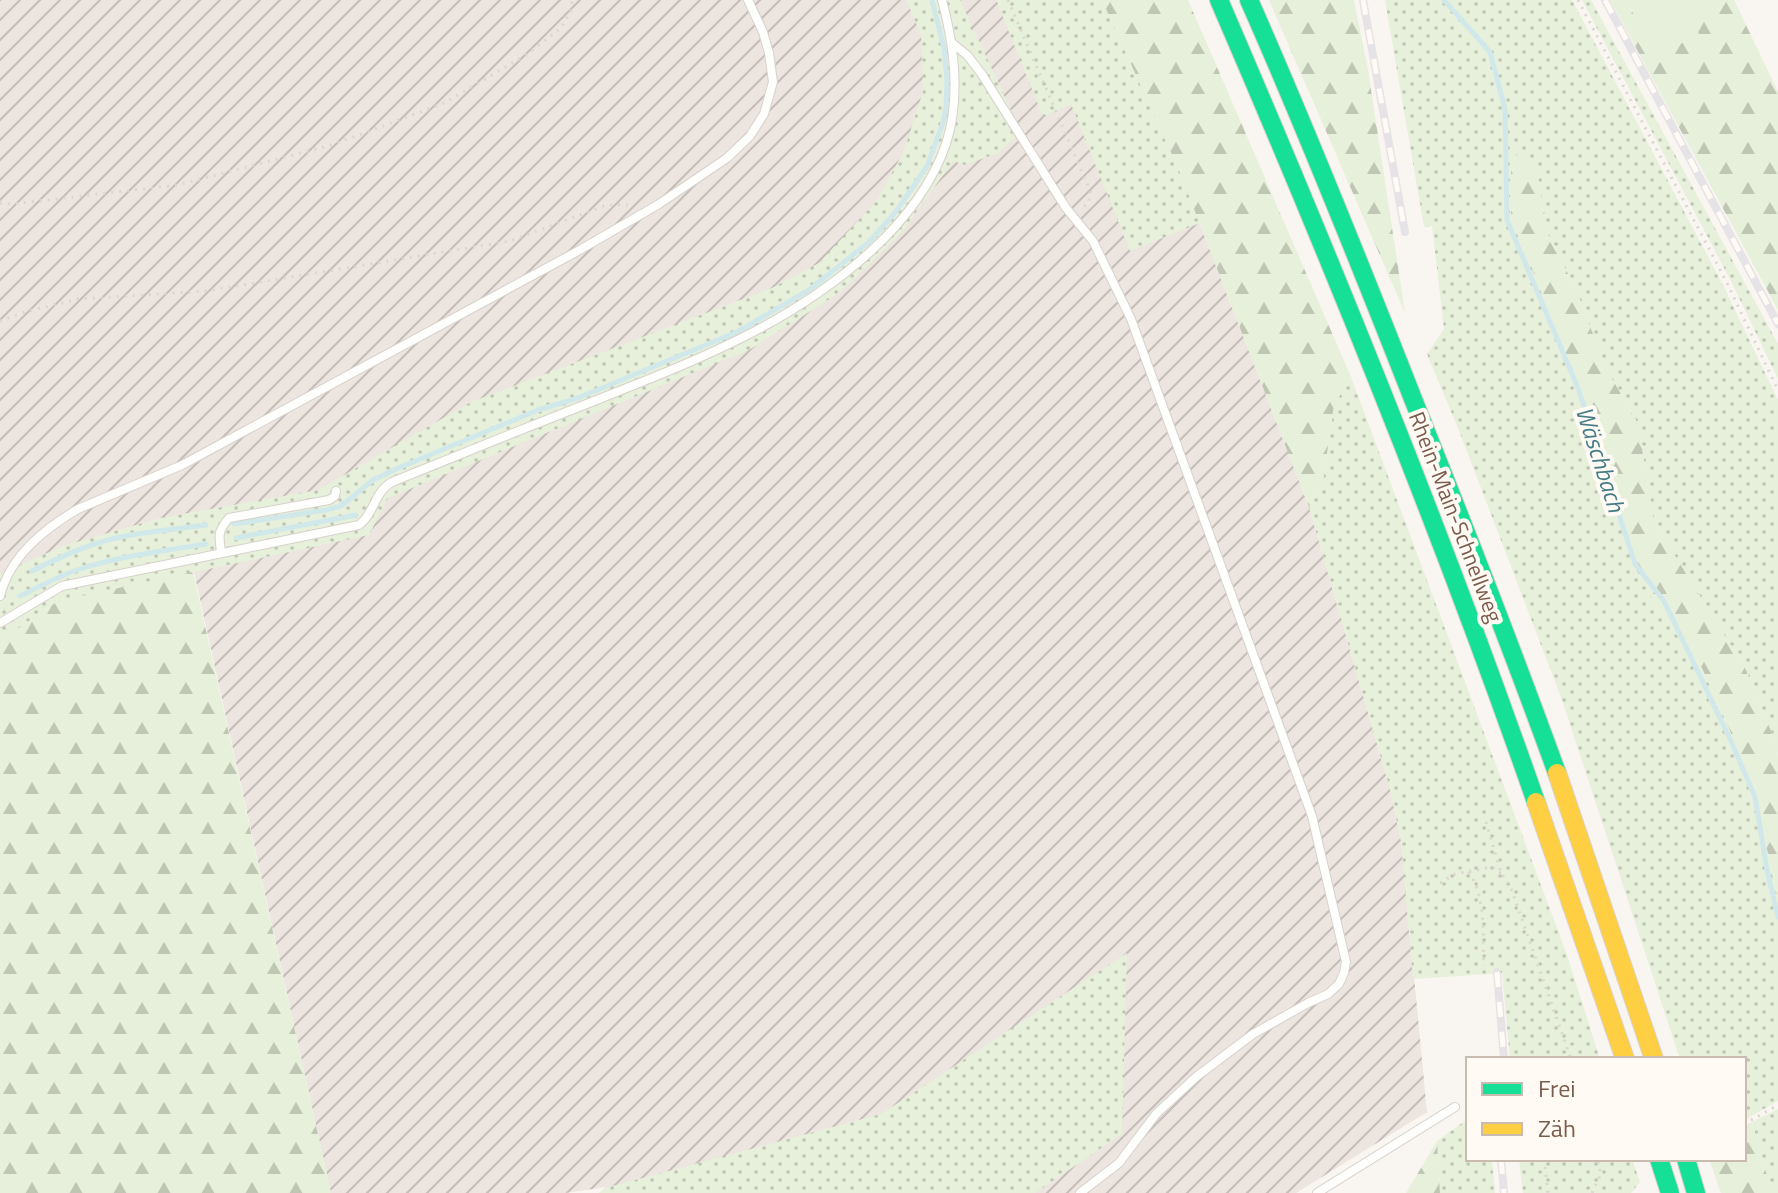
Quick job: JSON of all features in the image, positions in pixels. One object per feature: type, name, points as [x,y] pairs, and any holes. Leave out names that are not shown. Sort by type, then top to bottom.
[{"type":"highway","name":"Rhein-Main-Schnellweg","points":[[1219,0],[1344,293],[1425,499],[1522,759],[1624,1057]]},
{"type":"highway","name":"Rhein-Main-Schnellweg","points":[[1249,0],[1368,283],[1505,634],[1554,766],[1653,1057]]},
{"type":"highway","points":[[1660,1161],[1670,1193]]},
{"type":"highway","points":[[1687,1161],[1694,1186]]},
{"type":"lane","points":[[0,596],[5,579],[21,554],[42,533],[78,509],[182,465],[578,251],[659,204],[727,158],[750,136],[764,114],[773,82],[763,32],[748,0]]},
{"type":"lane","points":[[0,623],[62,586],[359,525],[370,514],[380,491],[392,482],[686,365],[747,337],[805,303],[877,246],[910,211],[932,177],[947,140],[954,82],[952,43],[942,0]]},
{"type":"lane","points":[[952,43],[967,55],[981,73],[1066,208],[1093,241],[1131,319],[1312,816],[1346,962],[1339,984],[1328,994],[1253,1034],[1196,1077],[1156,1114],[1119,1163],[1080,1193]]},
{"type":"lane","points":[[221,552],[220,529],[229,518],[329,500],[336,491]]},
{"type":"lane","points":[[1317,1193],[1455,1107]]},
{"type":"path","points":[[0,203],[177,185],[332,145],[444,103],[526,55],[561,28],[571,10],[572,0]]},
{"type":"path","points":[[1008,0],[1091,193],[1088,204],[1077,210],[1066,208]]},
{"type":"path","points":[[1578,0],[1726,281],[1778,390]]},
{"type":"path","points":[[0,321],[78,299],[206,291],[510,241],[607,205],[659,204]]},
{"type":"path","points":[[1486,822],[1501,873],[1511,888],[1570,1057]]},
{"type":"path","points":[[1440,883],[1455,874],[1492,867],[1501,873]]},
{"type":"path","points":[[1469,872],[1482,906],[1484,966]]},
{"type":"path","points":[[1746,1123],[1778,1105]]},
{"type":"path","points":[[1544,1161],[1548,1193]]},
{"type":"path","points":[[1592,1193],[1601,1174],[1598,1161]]},
{"type":"shaded area","points":[[0,0],[1102,0],[1179,170],[1309,507],[1390,789],[1401,841],[1427,1112],[1296,1193],[599,1193],[606,1187],[566,1193],[331,1193],[194,572],[58,601],[0,641]]},
{"type":"green space","points":[[906,0],[960,0],[1021,132],[998,153],[965,165],[953,161],[902,232],[839,293],[749,350],[388,498],[369,535],[58,601],[0,641],[0,574],[63,546],[160,518],[318,490],[471,402],[772,288],[819,263],[877,200],[904,151],[923,91],[921,35]]},
{"type":"green space","points":[[996,0],[1102,0],[1200,223],[1130,251],[1071,104],[1043,117]]},
{"type":"green space","points":[[1102,0],[1188,0],[1351,377],[1334,405],[1323,481],[1309,507],[1179,170]]},
{"type":"green space","points":[[1269,0],[1354,0],[1368,70],[1405,313]]},
{"type":"green space","points":[[1385,0],[1572,0],[1722,283],[1778,400],[1778,755],[1746,670],[1654,522],[1638,424],[1606,368],[1577,292],[1548,234],[1536,165],[1570,361],[1598,435],[1637,571],[1659,611],[1702,668],[1729,728],[1754,799],[1771,865],[1778,910],[1778,1101],[1746,1119],[1746,1057],[1679,1057],[1562,700],[1427,354],[1444,329],[1432,226],[1424,227]]},
{"type":"green space","points":[[1582,0],[1591,0],[1778,344],[1778,379],[1730,279]]},
{"type":"green space","points":[[1610,0],[1734,0],[1778,92],[1778,310]]},
{"type":"green space","points":[[1626,0],[1682,0],[1699,34],[1656,57]]},
{"type":"green space","points":[[1511,152],[1536,165],[1548,234],[1577,292],[1606,368],[1638,424],[1654,522],[1746,670],[1771,731],[1778,755],[1778,910],[1771,865],[1754,799],[1729,728],[1702,668],[1659,611],[1637,571],[1598,435],[1511,216]]},
{"type":"green space","points":[[1351,377],[1567,955],[1599,1057],[1510,1057],[1502,973],[1413,979],[1401,841],[1390,789],[1309,507],[1323,481],[1334,405]]},
{"type":"green space","points":[[193,572],[331,1193],[0,1193],[0,641],[58,601]]},
{"type":"green space","points":[[1127,953],[1122,1134],[1035,1193],[599,1193],[609,1187],[881,1114]]},
{"type":"green space","points":[[1778,1109],[1778,1193],[1772,1193],[1752,1122]]},
{"type":"green space","points":[[1466,1120],[1466,1161],[1492,1161],[1495,1193],[1440,1193],[1437,1141]]},
{"type":"green space","points":[[1752,1122],[1772,1193],[1721,1193],[1710,1161],[1746,1161],[1746,1125]]},
{"type":"green space","points":[[1437,1141],[1440,1193],[1406,1193]]},
{"type":"green space","points":[[1519,1161],[1633,1161],[1640,1182],[1631,1193],[1523,1193]]},
{"type":"waterway","points":[[234,524],[341,506],[373,480],[396,469],[737,332],[809,290],[868,243],[894,214],[927,166],[943,123],[947,80],[944,48],[932,0]]},
{"type":"waterway","name":"Wäschbach","points":[[1444,0],[1490,52],[1505,109],[1507,220],[1578,388],[1635,564],[1664,601],[1755,797],[1778,917]]},
{"type":"waterway","points":[[236,538],[356,515]]},
{"type":"waterway","points":[[32,571],[74,551],[114,539],[206,525]]},
{"type":"waterway","points":[[20,596],[93,565],[206,544]]},
{"type":"railway","points":[[1363,0],[1405,232]]},
{"type":"railway","points":[[1605,0],[1778,324]]},
{"type":"railway","points":[[1497,972],[1504,1057]]},
{"type":"railway","points":[[1501,1161],[1504,1193]]},
{"type":"traffic: fast","points":[[1219,0],[1385,398],[1536,802]]},
{"type":"traffic: fast","points":[[1249,0],[1375,303],[1488,588],[1557,773]]},
{"type":"traffic: fast","points":[[1660,1161],[1670,1193]]},
{"type":"traffic: fast","points":[[1687,1161],[1696,1193]]},
{"type":"traffic: slow","points":[[1557,773],[1653,1057]]},
{"type":"traffic: slow","points":[[1536,802],[1624,1057]]}]
